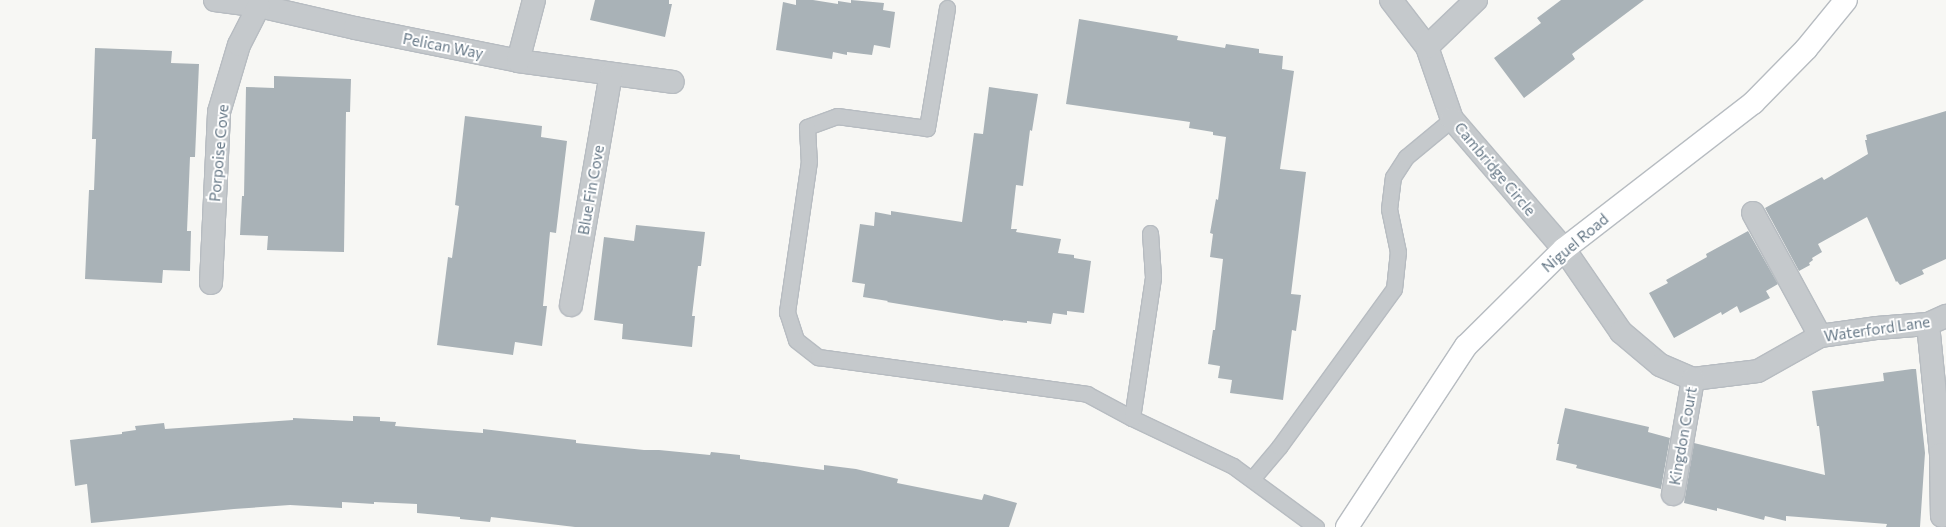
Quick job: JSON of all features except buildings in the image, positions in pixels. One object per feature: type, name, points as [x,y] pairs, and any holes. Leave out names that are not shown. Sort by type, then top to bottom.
[{"type":"main road","name":"Niguel Road","points":[[1347,527],[1466,346],[1564,249],[1753,103],[1806,49],[1846,0]]},
{"type":"street","name":"Pelican Way","points":[[215,0],[259,6],[355,28],[518,61],[673,82]]},
{"type":"street","points":[[518,61],[534,0]]},
{"type":"street","name":"Cambridge Circle","points":[[1391,0],[1427,47],[1452,119],[1564,249]]},
{"type":"street","points":[[1427,47],[1476,0]]},
{"type":"street","name":"Porpoise Cove","points":[[211,283],[219,112],[239,45],[259,6]]},
{"type":"street","name":"Blue Fin Cove","points":[[571,306],[611,74]]},
{"type":"street","points":[[1753,213],[1820,336]]},
{"type":"street","name":"Waterford Lane","points":[[1564,249],[1621,332],[1660,365],[1693,378],[1758,371],[1820,336],[1937,320]]},
{"type":"street","points":[[1937,320],[1942,516]]},
{"type":"street","name":"Kingdon Court","points":[[1673,494],[1693,378]]},
{"type":"lane","points":[[947,8],[927,128],[837,116],[808,127],[809,161],[787,312],[796,340],[818,357],[1087,394],[1132,418],[1233,466],[1316,527]]},
{"type":"lane","points":[[1252,480],[1279,447],[1394,289],[1398,252],[1389,209],[1393,177],[1406,157],[1452,119]]},
{"type":"lane","points":[[1132,418],[1153,277],[1150,233]]}]
